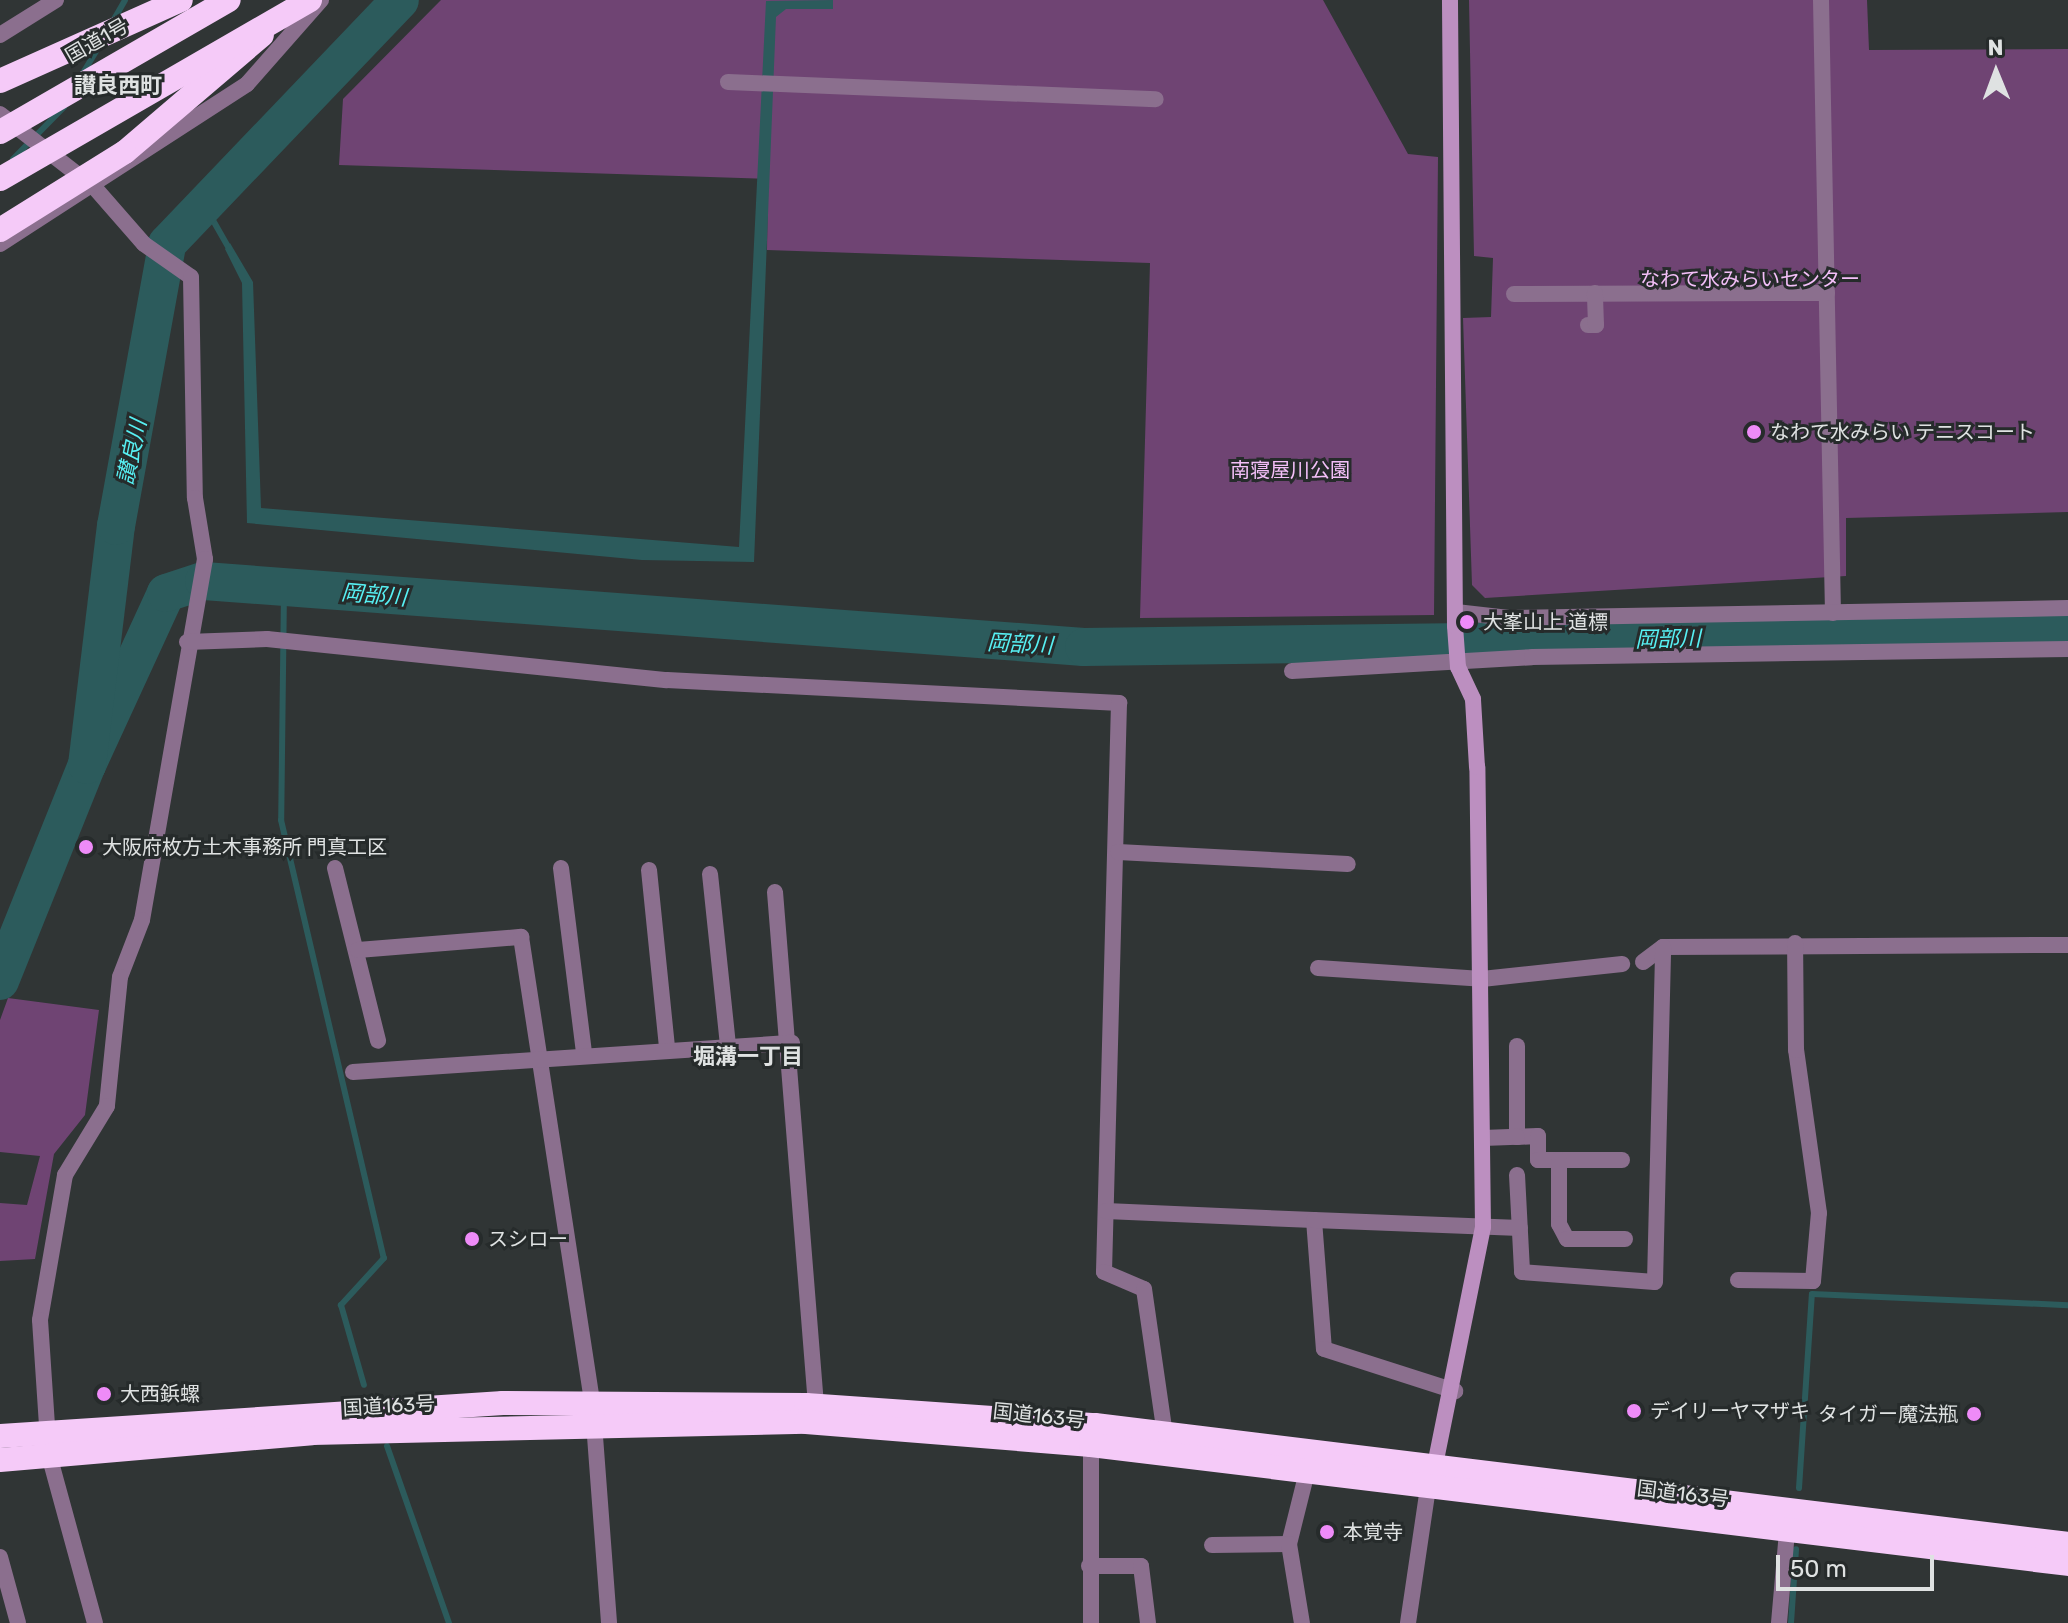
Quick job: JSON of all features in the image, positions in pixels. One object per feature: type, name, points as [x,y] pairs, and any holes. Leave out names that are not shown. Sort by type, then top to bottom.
[{"type":"highway","points":[[5,79],[181,0]]},
{"type":"highway","name":"国道1号","points":[[0,124],[217,0]]},
{"type":"highway","points":[[0,132],[229,0]]},
{"type":"highway","points":[[0,179],[310,0]]},
{"type":"highway","points":[[0,186],[319,0]]},
{"type":"highway","points":[[0,230],[125,152],[273,26]]},
{"type":"highway","name":"国道163号","points":[[0,1436],[48,1443],[593,1412],[816,1405],[1165,1434],[1787,1531],[2068,1564]]},
{"type":"highway","name":"国道163号","points":[[593,1412],[806,1422],[1091,1445],[1307,1472],[1432,1477],[2068,1544]]},
{"type":"highway","name":"国道163号","points":[[0,1460],[48,1443]]},
{"type":"street","points":[[0,35],[56,0]]},
{"type":"street","points":[[0,244],[95,188],[247,84],[319,0]]},
{"type":"street","points":[[1408,1623],[1432,1477],[1455,1391],[1483,1227],[1482,979],[1473,699],[1457,662],[1455,619],[1450,0]]},
{"type":"street","points":[[1821,0],[1833,613]]},
{"type":"street","points":[[728,82],[1156,99]]},
{"type":"street","points":[[0,114],[95,188],[151,248],[191,277],[203,569],[187,642],[142,920],[120,977],[107,1106],[65,1175],[40,1320],[48,1443],[95,1623]]},
{"type":"street","points":[[1588,325],[1596,325],[1595,293]]},
{"type":"street","points":[[1514,294],[1827,293]]},
{"type":"street","points":[[1455,619],[2068,608]]},
{"type":"street","points":[[187,642],[267,639],[667,680],[1119,703],[1118,852],[1104,1272],[1144,1289],[1165,1434]]},
{"type":"street","points":[[1292,671],[1532,657],[2068,649]]},
{"type":"street","points":[[1118,852],[1348,864]]},
{"type":"street","points":[[335,868],[358,950],[378,1041]]},
{"type":"street","points":[[561,868],[584,1052]]},
{"type":"street","points":[[649,870],[667,1048]]},
{"type":"street","points":[[710,874],[728,1046]]},
{"type":"street","points":[[775,892],[792,1043],[816,1405]]},
{"type":"street","points":[[358,950],[521,937],[593,1412],[609,1623]]},
{"type":"street","points":[[1738,1280],[1813,1281],[1819,1213],[1796,1050],[1795,943]]},
{"type":"street","points":[[1643,962],[1663,947],[1795,943],[2068,945]]},
{"type":"street","points":[[1517,1175],[1522,1272],[1655,1282],[1663,947]]},
{"type":"street","points":[[1318,968],[1482,979],[1622,964]]},
{"type":"street","points":[[353,1072],[537,1055],[792,1043]]},
{"type":"street","points":[[1517,1046],[1517,1137]]},
{"type":"street","points":[[1483,1138],[1538,1136],[1538,1160],[1622,1160]]},
{"type":"street","points":[[1559,1160],[1559,1224],[1567,1239],[1625,1239]]},
{"type":"street","points":[[1106,1211],[1520,1228]]},
{"type":"street","points":[[1314,1220],[1324,1349],[1455,1391]]},
{"type":"street","points":[[1091,1445],[1091,1623]]},
{"type":"street","points":[[1302,1623],[1289,1544],[1307,1472]]},
{"type":"street","points":[[1779,1623],[1787,1531]]},
{"type":"street","points":[[1212,1545],[1289,1544]]},
{"type":"street","points":[[0,1557],[18,1623]]},
{"type":"street","points":[[1089,1566],[1141,1566],[1148,1623]]},
{"type":"green space","name":"南寝屋川公園","points":[[441,0],[1323,0],[1408,154],[1438,157],[1434,615],[1140,618],[1150,263],[767,250],[768,179],[339,165],[343,99]]},
{"type":"green space","name":"なわて水みらいセンター","points":[[1469,0],[1867,0],[1869,50],[2068,49],[2068,512],[1846,518],[1846,576],[1485,598],[1472,585],[1463,318],[1491,317],[1493,258],[1474,256]]},
{"type":"green space","points":[[8,998],[99,1010],[85,1115],[54,1154],[35,1259],[0,1261],[0,1203],[27,1205],[40,1156],[0,1152],[0,1020]]},
{"type":"water","points":[[833,0],[833,9],[786,9],[776,17],[754,562],[642,560],[247,523],[242,283],[225,249],[230,243],[253,282],[261,508],[739,547],[766,1]]},
{"type":"waterway","points":[[113,21],[125,0]]},
{"type":"waterway","name":"讃良川","points":[[0,981],[87,765],[116,526],[167,244],[400,0]]},
{"type":"waterway","points":[[83,73],[100,45]]},
{"type":"waterway","points":[[13,159],[64,107]]},
{"type":"waterway","points":[[206,208],[230,250]]},
{"type":"waterway","name":"岡部川","points":[[87,765],[166,593],[204,581],[1084,647],[2068,634]]},
{"type":"waterway","points":[[284,590],[281,820],[384,1258],[341,1305],[364,1385]]},
{"type":"waterway","points":[[1799,1488],[1812,1294],[2068,1305]]},
{"type":"waterway","points":[[387,1446],[449,1623]]},
{"type":"waterway","points":[[1791,1623],[1796,1549]]},
{"type":"place","name":"なわて水みらい テニスコート","points":[[1754,432]]},
{"type":"place","name":"大峯山上 道標","points":[[1467,622]]},
{"type":"place","name":"大阪府枚方土木事務所 門真工区","points":[[86,847]]},
{"type":"place","name":"スシロー","points":[[472,1239]]},
{"type":"place","name":"大西鋲螺","points":[[104,1394]]},
{"type":"place","name":"デイリーヤマザキ","points":[[1634,1411]]},
{"type":"place","name":"タイガー魔法瓶","points":[[1974,1414]]},
{"type":"place","name":"本覚寺","points":[[1327,1532]]},
{"type":"district","name":"讃良西町","points":[[118,86]]},
{"type":"district","name":"堀溝一丁目","points":[[748,1057]]}]
